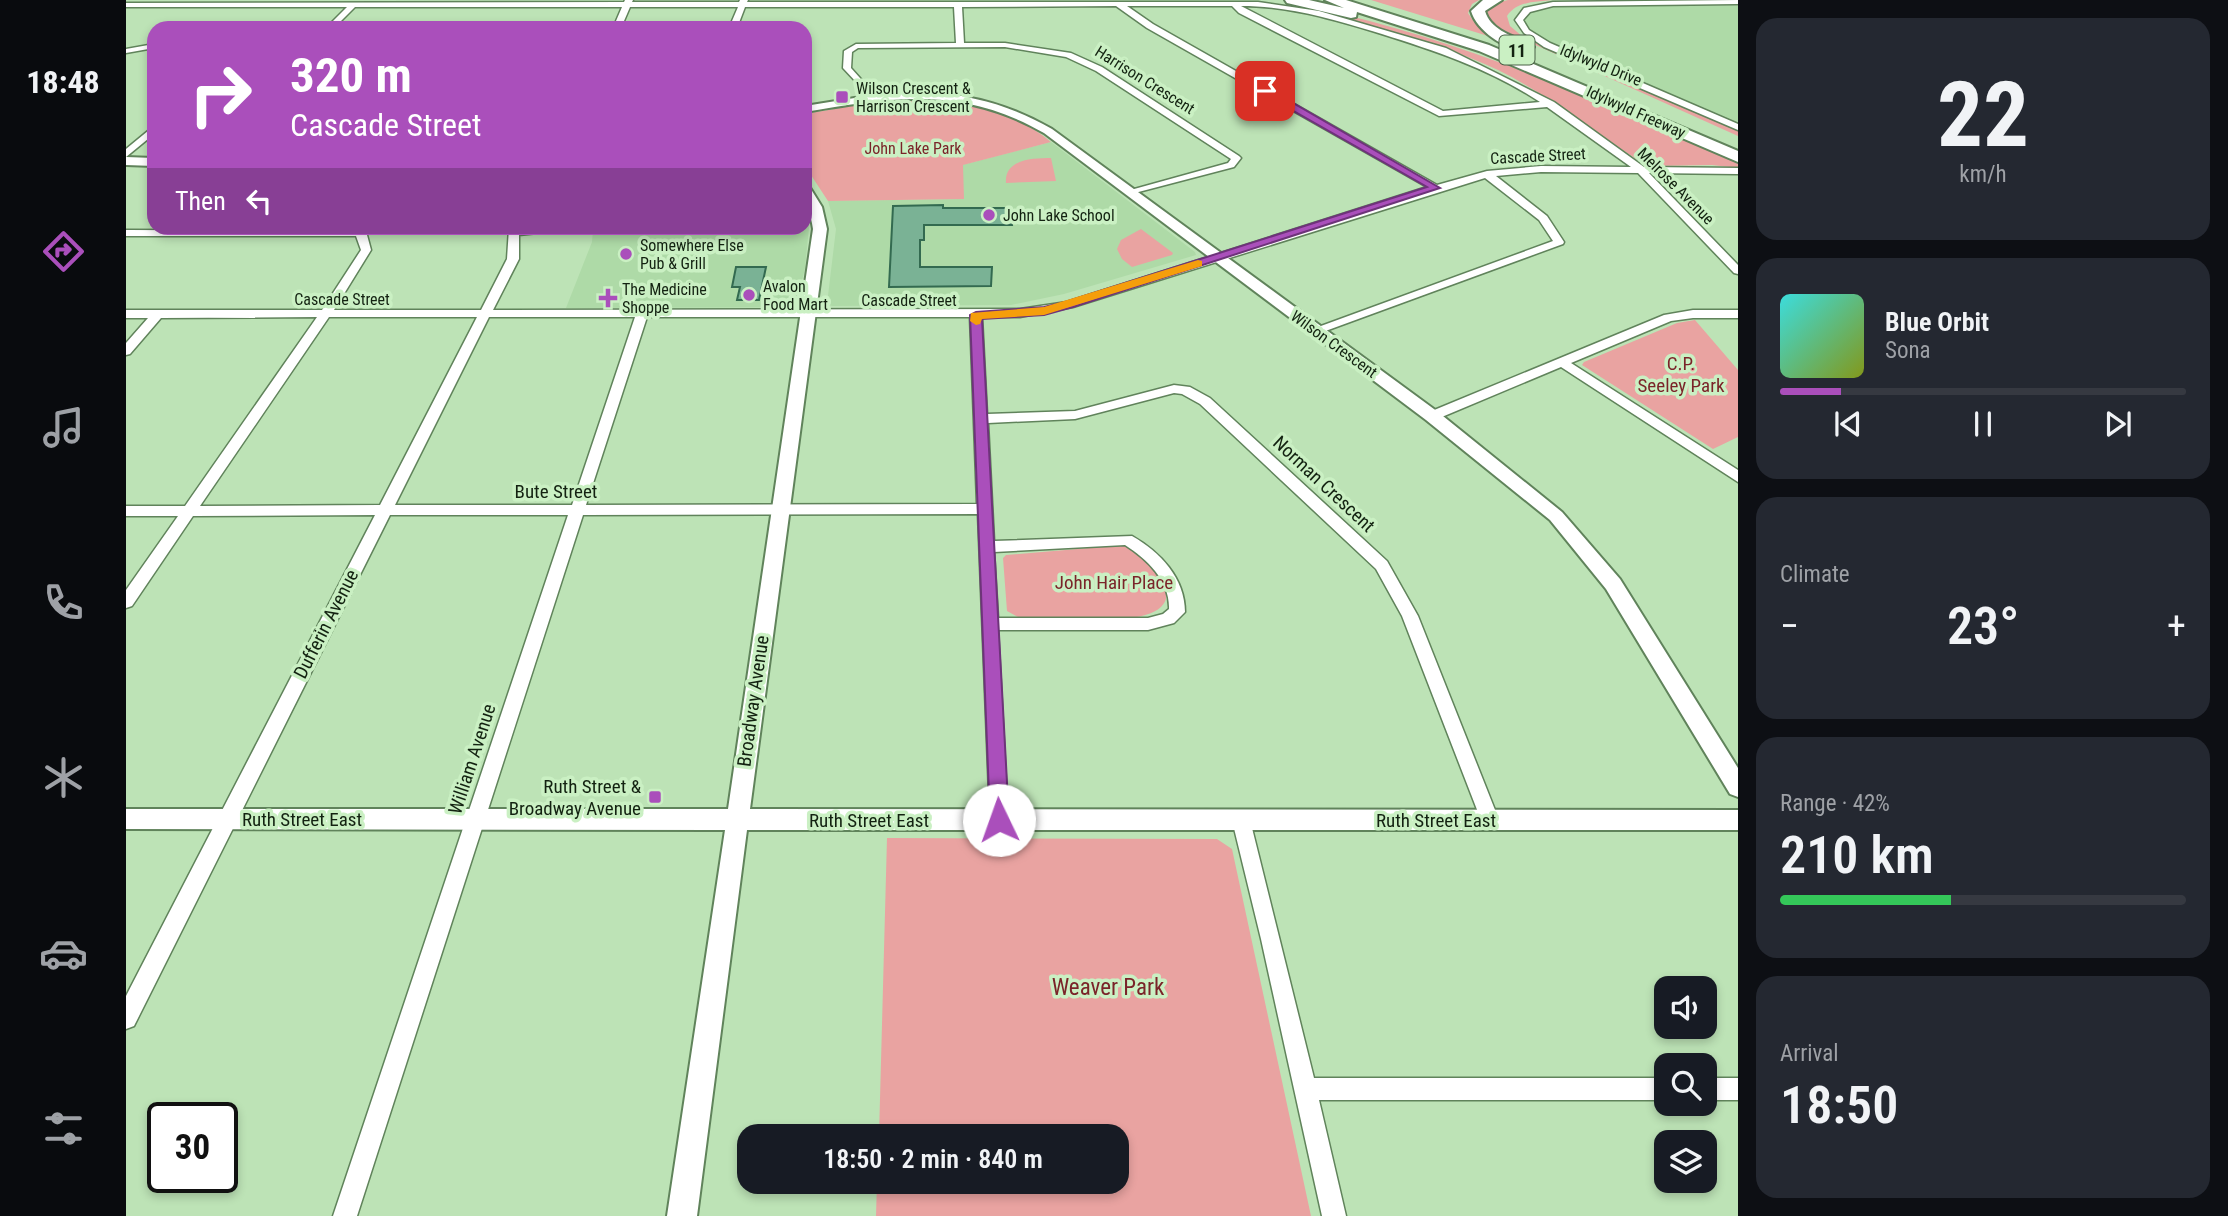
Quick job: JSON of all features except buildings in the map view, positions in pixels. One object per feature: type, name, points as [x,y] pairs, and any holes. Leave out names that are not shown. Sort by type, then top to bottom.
[{"type":"highway","name":"Idylwyld Drive","points":[[1332,0],[1423,27],[1533,68]]},
{"type":"highway","name":"Idylwyld Drive","points":[[1359,0],[1492,41],[1670,112]]},
{"type":"highway","points":[[1495,0],[1483,5],[1478,11],[1479,18],[1490,29],[1670,112]]},
{"type":"highway","points":[[1285,3],[1407,28],[1533,68]]},
{"type":"highway","name":"Idylwyld Freeway","points":[[1533,68],[1738,157]]},
{"type":"highway","name":"Idylwyld Freeway","points":[[1670,112],[1738,141]]},
{"type":"street","points":[[126,5],[230,2],[353,5],[440,2],[1044,4],[1107,13]]},
{"type":"street","points":[[620,21],[628,2]]},
{"type":"street","points":[[736,21],[743,2]]},
{"type":"street","points":[[1738,2],[1553,4],[1527,10],[1519,20],[1521,27],[1531,36],[1547,44],[1738,127]]},
{"type":"street","name":"Melrose Avenue","points":[[1044,4],[1285,3],[1443,50],[1499,75],[1551,104],[1640,169],[1738,271]]},
{"type":"street","points":[[958,4],[960,44]]},
{"type":"street","points":[[1118,4],[1150,26],[1435,188]]},
{"type":"street","points":[[1234,4],[1242,11],[1442,114],[1551,104]]},
{"type":"street","points":[[337,21],[353,5]]},
{"type":"street","points":[[1117,16],[1150,26]]},
{"type":"street","name":"Harrison Crescent","points":[[873,97],[846,68],[848,51],[852,47],[864,44],[1023,46],[1068,55],[1086,62],[1236,158],[1231,165],[1131,193]]},
{"type":"street","points":[[126,51],[147,47]]},
{"type":"street","name":"Wilson Crescent","points":[[812,108],[873,97],[945,95],[1007,108],[1035,122],[1433,416],[1531,494],[1586,549],[1636,620],[1738,787]]},
{"type":"street","points":[[126,154],[147,135]]},
{"type":"street","points":[[126,161],[147,162]]},
{"type":"street","name":"Cascade Street","points":[[126,314],[808,316],[976,315],[1044,311],[1435,188],[1488,174],[1541,169],[1738,171]]},
{"type":"street","points":[[1316,330],[1559,242],[1543,218],[1488,174]]},
{"type":"street","name":"Broadway Avenue","points":[[682,1216],[820,229],[812,210]]},
{"type":"street","points":[[126,233],[147,233]]},
{"type":"street","points":[[126,602],[365,256],[362,235]]},
{"type":"street","name":"Dufferin Avenue","points":[[126,1018],[513,259],[515,235]]},
{"type":"street","points":[[1433,416],[1668,318],[1693,314],[1738,314]]},
{"type":"street","points":[[126,351],[157,315]]},
{"type":"street","points":[[976,315],[999,820]]},
{"type":"street","name":"William Avenue","points":[[345,1216],[641,316]]},
{"type":"street","points":[[1563,363],[1738,477]]},
{"type":"street","name":"Norman Crescent","points":[[981,419],[1075,415],[1174,389],[1185,390],[1205,401],[1382,565],[1410,616],[1490,820]]},
{"type":"street","name":"Bute Street","points":[[126,511],[986,509]]},
{"type":"street","points":[[987,547],[1127,540],[1137,545],[1170,581],[1176,592],[1178,606],[1177,612],[1168,619],[1148,624],[989,624]]},
{"type":"street","name":"Ruth Street East","points":[[126,819],[1738,820]]},
{"type":"street","points":[[1241,820],[1334,1216]]},
{"type":"street","points":[[1304,1089],[1654,1089]]},
{"type":"street","points":[[1717,1089],[1738,1089]]},
{"type":"shaded area","points":[[1551,6],[1738,6],[1738,122],[1537,37],[1523,23],[1525,17],[1530,12]]},
{"type":"shaded area","name":"John Lake School","points":[[1051,142],[1196,255],[1064,294],[1011,305],[827,304],[836,229],[828,201],[963,199],[962,165]]},
{"type":"shaded area","points":[[593,235],[808,235],[805,268],[796,307],[566,308]]},
{"type":"green space","points":[[1371,0],[1479,0],[1472,4],[1468,13],[1474,22],[1501,40]]},
{"type":"green space","points":[[1508,0],[1552,0],[1521,5],[1507,16],[1510,26],[1523,37],[1738,131],[1738,136],[1498,28],[1488,19],[1486,10],[1492,4]]},
{"type":"green space","points":[[1315,8],[1425,37],[1530,74],[1738,161],[1738,168],[1712,165],[1651,166],[1643,163],[1536,91],[1498,70],[1430,44]]},
{"type":"green space","name":"John Lake Park","points":[[934,98],[966,104],[1010,117],[1051,142],[963,165],[964,199],[828,201],[812,177],[812,113],[887,100]]},
{"type":"green space","points":[[1051,158],[1056,181],[1006,183],[1010,169],[1015,165],[1028,160]]},
{"type":"green space","points":[[1141,229],[1173,253],[1172,255],[1132,267],[1122,259],[1117,249],[1121,240]]},
{"type":"green space","name":"C.P. Seeley Park","points":[[1695,320],[1738,370],[1738,437],[1713,449],[1582,365],[1677,323]]},
{"type":"green space","name":"John Hair Place","points":[[1124,545],[1147,561],[1164,583],[1167,594],[1164,604],[1154,612],[1137,617],[1018,617],[1007,611],[1003,558],[1006,555]]},
{"type":"green space","name":"Weaver Park","points":[[887,838],[1217,839],[1232,849],[1311,1216],[876,1216],[877,1194],[1129,1194],[1129,1124],[879,1124]]},
{"type":"slow traffic","points":[[976,321],[976,315],[1044,311],[1069,305],[1198,263]]},
{"type":"place","name":"Wilson Crescent & Harrison Crescent","points":[[842,97]]},
{"type":"place","name":"John Lake School","points":[[989,215]]},
{"type":"place","name":"Somewhere Else Pub & Grill","points":[[626,254]]},
{"type":"place","name":"Avalon Food Mart","points":[[749,295]]},
{"type":"place","name":"The Medicine Shoppe","points":[[608,298]]},
{"type":"place","name":"Ruth Street & Broadway Avenue","points":[[655,797]]},
{"type":"route","points":[[999,820],[976,315],[1044,311],[1069,305],[1435,188],[1265,91]]}]
